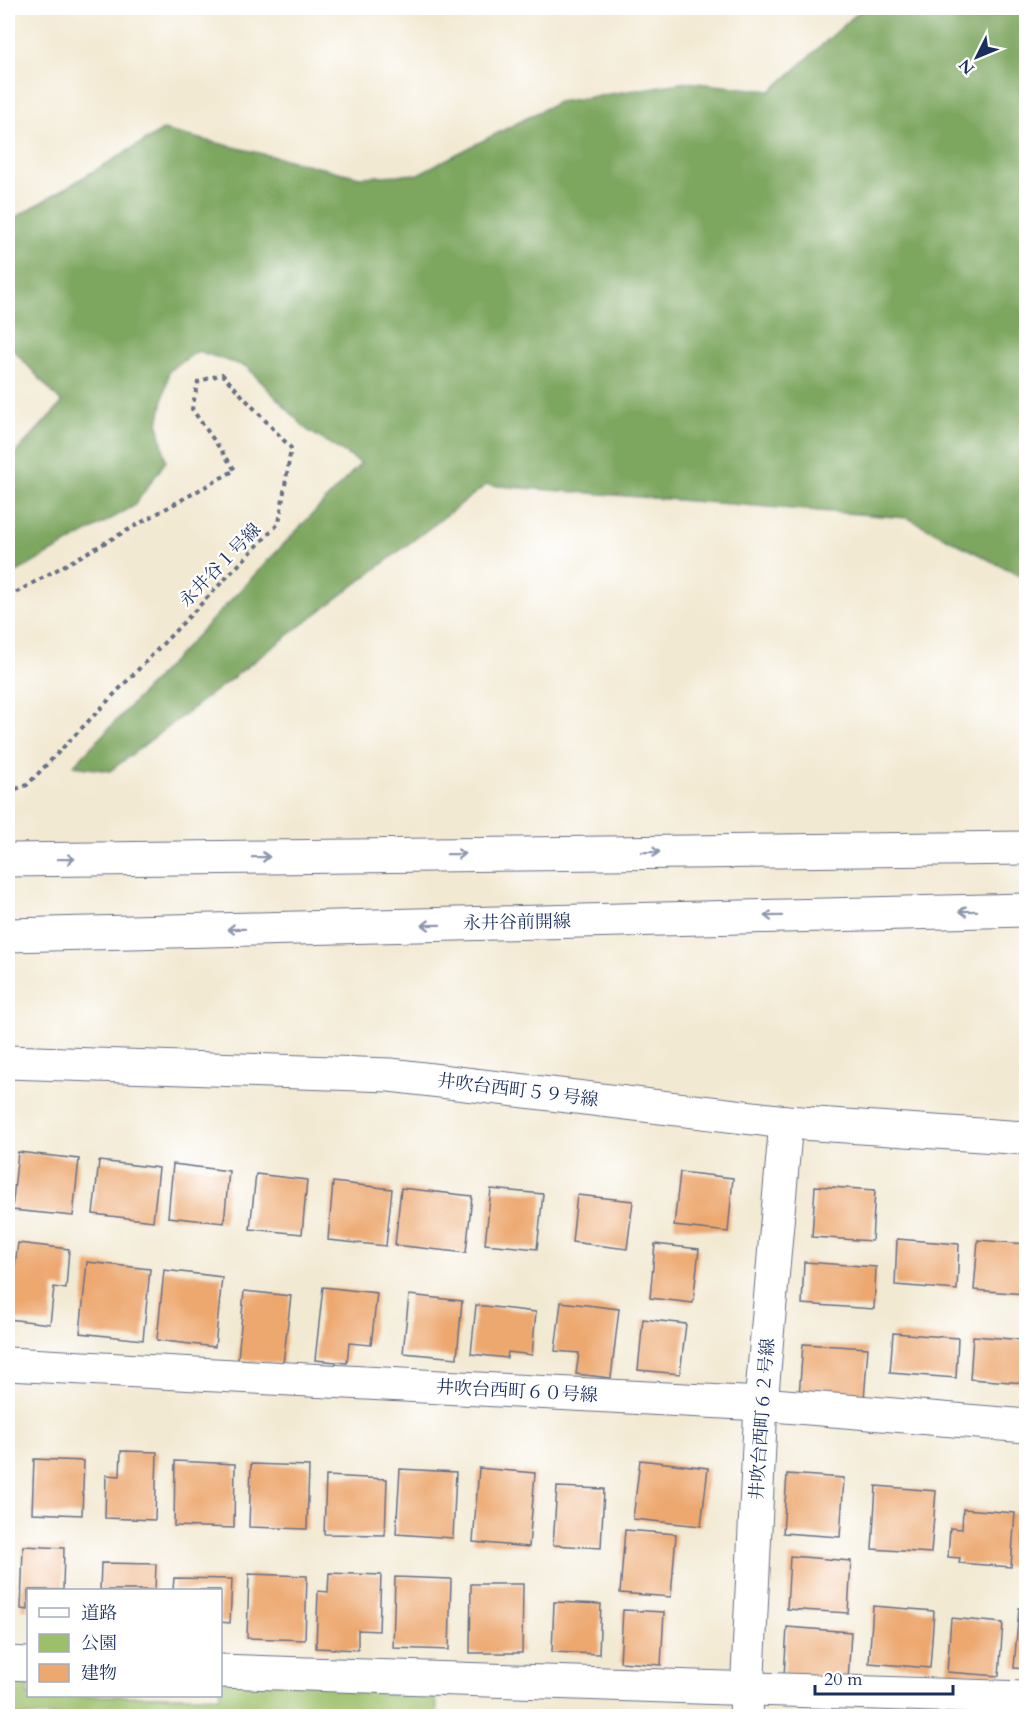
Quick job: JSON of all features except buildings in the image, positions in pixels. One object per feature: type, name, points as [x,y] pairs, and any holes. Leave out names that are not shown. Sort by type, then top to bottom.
[{"type":"street","points":[[8,860],[1026,848]]},
{"type":"street","name":"永井谷前開線","points":[[8,935],[1026,910]]},
{"type":"street","name":"井吹台西町５９号線","points":[[8,1062],[390,1075],[786,1122],[1026,1138]]},
{"type":"street","name":"井吹台西町６２号線","points":[[746,1703],[761,1404],[786,1122]]},
{"type":"street","name":"井吹台西町６０号線","points":[[8,1364],[761,1404],[1026,1426]]},
{"type":"street","points":[[8,1663],[27,1664]]},
{"type":"street","points":[[222,1671],[746,1703],[1026,1698]]},
{"type":"path","name":"永井谷１号線","points":[[8,597],[235,470],[192,409],[198,382],[222,374],[291,448],[279,523],[27,785],[8,792]]},
{"type":"green space","points":[[863,8],[1026,8],[1026,579],[908,518],[486,485],[110,771],[73,766],[361,463],[307,430],[247,367],[198,351],[169,371],[158,424],[166,461],[134,506],[8,577],[8,461],[62,403],[8,344],[8,222],[163,130],[360,177],[418,174],[558,102],[687,82],[771,91]]},
{"type":"green space","points":[[8,1663],[27,1664],[27,1697],[222,1697],[222,1671],[436,1679],[437,1716],[8,1716]]}]
